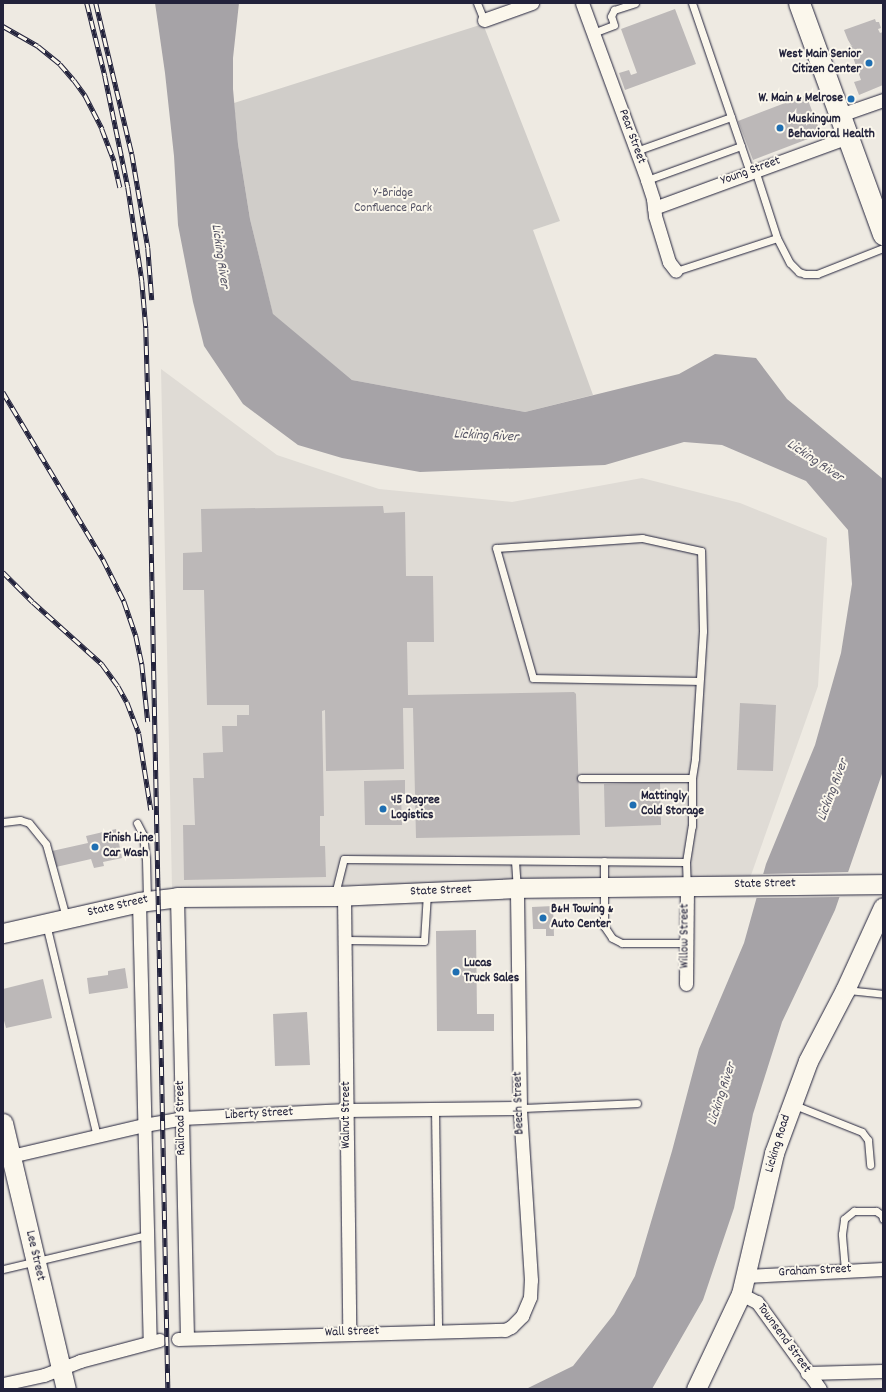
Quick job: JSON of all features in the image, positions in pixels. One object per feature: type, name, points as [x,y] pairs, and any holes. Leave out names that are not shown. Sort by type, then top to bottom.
[{"type":"main road","points":[[800,3],[883,234]]},
{"type":"main road","name":"State Street","points":[[3,933],[143,901],[177,897],[340,896],[517,888],[881,884]]},
{"type":"main road","name":"Licking Road","points":[[696,1389],[741,1294],[774,1153],[808,1061],[845,990],[883,907]]},
{"type":"main road","name":"Lee Street","points":[[3,1124],[7,1157],[36,1262],[66,1389]]},
{"type":"street","points":[[484,20],[532,3]]},
{"type":"street","name":"Pear Street","points":[[582,3],[647,180],[655,216],[669,262],[676,271]]},
{"type":"street","points":[[840,115],[883,100]]},
{"type":"street","name":"Young Street","points":[[654,208],[848,137]]},
{"type":"street","name":"Willow Street","points":[[686,984],[687,887]]},
{"type":"street","name":"Beech Street","points":[[517,888],[520,1108],[531,1280],[530,1297],[522,1316]]},
{"type":"street","name":"Walnut Street","points":[[340,896],[346,940],[346,1110],[349,1333]]},
{"type":"street","name":"Railroad Street","points":[[177,897],[182,1118],[183,1338]]},
{"type":"street","points":[[3,1384],[44,1375],[62,1367],[154,1341],[146,1235],[143,901]]},
{"type":"street","name":"Liberty Street","points":[[7,1157],[144,1125],[182,1118],[346,1110],[520,1108]]},
{"type":"street","name":"Graham Street","points":[[746,1276],[883,1269]]},
{"type":"street","name":"Townsend Street","points":[[741,1294],[757,1302],[820,1389]]},
{"type":"street","name":"Wall Street","points":[[183,1338],[438,1330],[505,1330],[511,1327],[522,1316]]},
{"type":"street","points":[[807,1373],[883,1371]]},
{"type":"lane","points":[[477,3],[484,20]]},
{"type":"lane","points":[[593,33],[614,25],[611,16],[612,6],[635,3]]},
{"type":"lane","points":[[692,3],[741,146],[778,238],[790,263],[799,272],[805,274],[824,272],[883,248]]},
{"type":"lane","points":[[636,151],[731,117]]},
{"type":"lane","points":[[647,180],[741,146]]},
{"type":"lane","points":[[676,271],[778,238]]},
{"type":"lane","points":[[687,887],[686,862],[692,826],[692,778],[700,681],[703,631],[701,551],[642,538],[496,548],[533,678],[700,681]]},
{"type":"lane","points":[[581,778],[692,778]]},
{"type":"lane","points":[[3,822],[20,820],[30,823],[46,844],[66,919]]},
{"type":"lane","points":[[137,823],[142,835],[146,859],[143,901]]},
{"type":"lane","points":[[340,896],[344,859],[686,862]]},
{"type":"lane","points":[[514,861],[517,888]]},
{"type":"lane","points":[[604,861],[604,926],[612,938],[622,943],[686,943]]},
{"type":"lane","points":[[346,940],[424,941],[427,892]]},
{"type":"lane","points":[[45,923],[97,1136]]},
{"type":"lane","points":[[845,990],[883,994]]},
{"type":"lane","points":[[520,1108],[637,1103]]},
{"type":"lane","points":[[792,1104],[862,1132],[868,1140],[870,1165]]},
{"type":"lane","points":[[435,1109],[438,1330]]},
{"type":"lane","points":[[844,1270],[842,1234],[844,1219],[854,1211],[876,1211],[882,1215],[883,1219]]},
{"type":"lane","points":[[3,1269],[146,1235]]},
{"type":"shaded area","points":[[161,369],[277,455],[379,489],[512,502],[642,478],[740,503],[827,538],[818,686],[750,878],[172,888]]},
{"type":"green space","name":"Y-Bridge Confluence Park","points":[[483,24],[560,221],[533,230],[593,395],[525,412],[352,380],[273,315],[250,219],[238,144],[234,103]]},
{"type":"water","name":"Licking River","points":[[155,3],[239,3],[233,58],[233,89],[238,144],[250,219],[273,314],[352,380],[525,412],[679,374],[715,354],[756,358],[787,399],[883,479],[883,771],[835,910],[782,1022],[753,1114],[734,1208],[703,1300],[652,1389],[526,1389],[573,1366],[614,1314],[635,1276],[672,1151],[699,1049],[744,943],[766,864],[815,745],[841,653],[852,584],[848,530],[806,481],[722,445],[684,442],[605,465],[420,472],[342,458],[298,445],[243,404],[204,346],[193,302],[178,225],[174,156],[165,73]]},
{"type":"pier","points":[[850,872],[841,897],[755,898],[761,874]]},
{"type":"building","points":[[675,9],[696,64],[625,90],[619,73],[629,70],[631,75],[637,73],[621,29]]},
{"type":"building","name":"West Main Senior Citizen Center","points":[[875,19],[876,22],[879,22],[881,28],[878,29],[880,33],[883,32],[883,85],[859,95],[854,82],[861,80],[849,46],[853,45],[851,45],[848,40],[844,30]]},
{"type":"building","name":"Muskingum Behavioral Health","points":[[806,95],[821,134],[753,160],[738,121]]},
{"type":"building","points":[[383,506],[384,513],[405,512],[406,576],[433,576],[434,642],[407,642],[408,695],[574,692],[576,694],[580,835],[416,838],[413,708],[403,708],[404,769],[326,771],[325,710],[322,711],[324,816],[320,816],[320,846],[325,846],[326,877],[184,880],[183,825],[195,825],[193,778],[204,778],[203,753],[223,752],[222,726],[237,726],[237,715],[249,715],[249,705],[207,705],[204,590],[183,590],[183,553],[202,552],[201,509]]},
{"type":"building","points":[[740,703],[776,705],[773,771],[737,770]]},
{"type":"building","name":"45 Degree Logistics","points":[[405,780],[405,794],[401,794],[402,825],[365,825],[364,781]]},
{"type":"building","name":"Mattingly Cold Storage","points":[[660,782],[661,825],[605,827],[604,784]]},
{"type":"building","name":"Finish Line Car Wash","points":[[116,829],[122,858],[103,862],[104,866],[94,868],[91,859],[56,867],[52,851],[88,843],[86,836]]},
{"type":"building","name":"B&H Towing & Auto Center","points":[[553,906],[554,936],[546,936],[546,929],[533,929],[532,907]]},
{"type":"building","name":"Lucas Truck Sales","points":[[476,930],[477,1014],[494,1014],[494,1031],[437,1031],[436,931]]},
{"type":"building","points":[[125,968],[128,988],[89,994],[87,978],[108,975],[108,971]]},
{"type":"building","points":[[43,979],[52,1018],[6,1028],[3,1017],[3,989]]},
{"type":"building","points":[[307,1012],[310,1065],[275,1066],[273,1014]]},
{"type":"railway","points":[[87,3],[105,76],[128,187],[142,281],[146,328],[168,1389]]},
{"type":"railway","points":[[96,3],[132,154],[148,248],[152,300]]},
{"type":"railway","points":[[3,26],[38,46],[60,64],[85,95],[102,129],[114,161],[120,187]]},
{"type":"railway","points":[[3,392],[103,559],[124,601],[136,636],[142,664],[148,722]]},
{"type":"railway","points":[[3,572],[33,602],[102,664],[118,686],[127,702],[139,734],[151,810]]},
{"type":"place","name":"West Main Senior Citizen Center","points":[[869,63]]},
{"type":"place","name":"W. Main & Melrose","points":[[851,99]]},
{"type":"place","name":"Muskingum Behavioral Health","points":[[780,128]]},
{"type":"place","name":"Mattingly Cold Storage","points":[[633,805]]},
{"type":"place","name":"45 Degree Logistics","points":[[383,809]]},
{"type":"place","name":"Finish Line Car Wash","points":[[95,847]]},
{"type":"place","name":"B&H Towing & Auto Center","points":[[543,918]]},
{"type":"place","name":"Lucas Truck Sales","points":[[456,972]]}]
